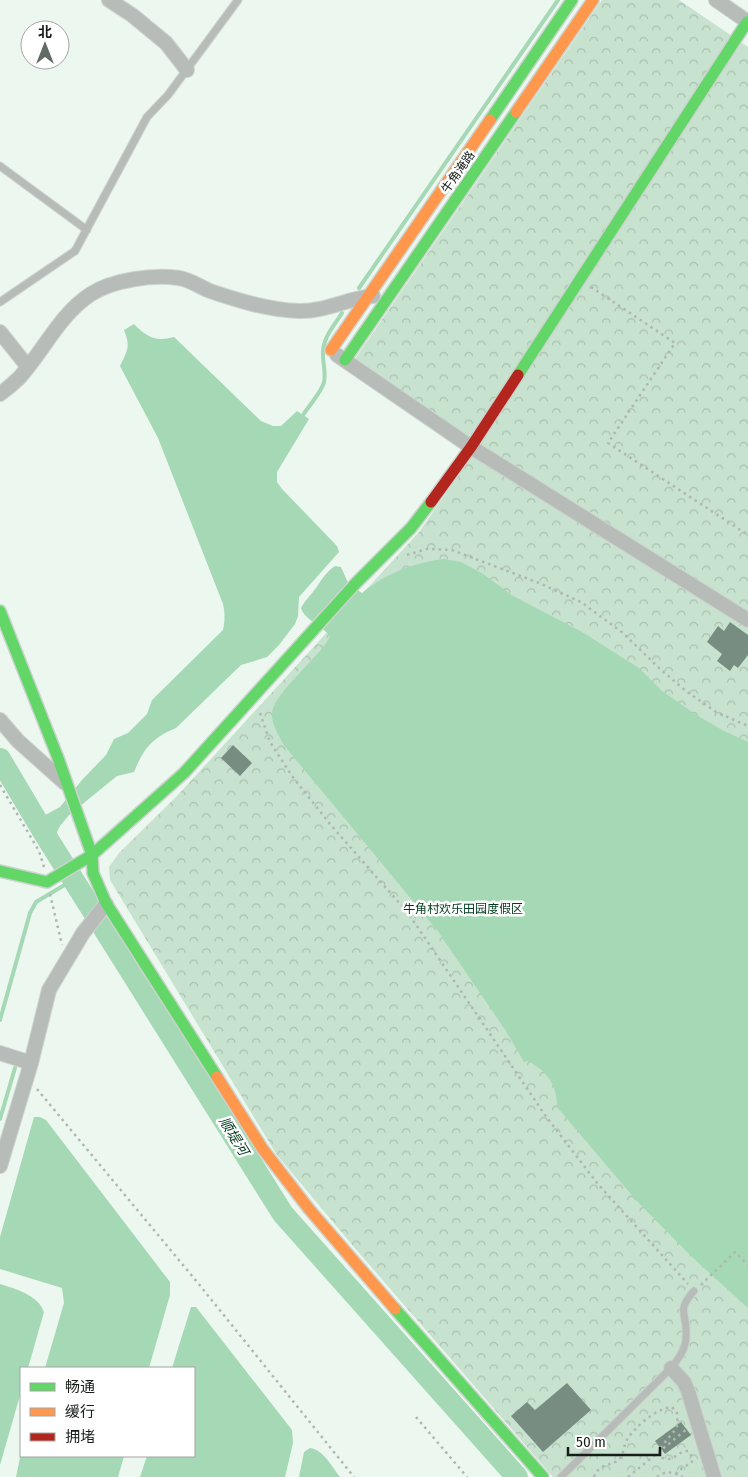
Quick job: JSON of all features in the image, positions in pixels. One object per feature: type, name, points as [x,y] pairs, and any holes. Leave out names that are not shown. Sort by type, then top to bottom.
[{"type":"street","points":[[110,0],[132,15],[166,43],[187,70]]},
{"type":"street","name":"牛角淹路","points":[[330,350],[572,0]]},
{"type":"street","name":"牛角淹路","points":[[345,360],[593,0]]},
{"type":"street","points":[[0,871],[47,882],[92,855],[184,773],[356,583],[411,528],[471,447],[748,22],[716,0]]},
{"type":"street","points":[[0,394],[28,367],[62,320],[91,294],[110,284],[149,277],[180,278],[208,290],[254,305],[298,311],[320,309],[366,296],[391,294]]},
{"type":"street","points":[[0,332],[28,367]]},
{"type":"street","points":[[330,350],[471,447],[748,620]]},
{"type":"street","points":[[0,611],[92,855],[93,873],[106,904],[257,1139],[286,1178],[353,1261],[544,1477]]},
{"type":"street","points":[[0,720],[18,741],[67,786]]},
{"type":"street","points":[[0,1166],[50,990],[83,933],[106,904]]},
{"type":"street","points":[[0,1054],[29,1069]]},
{"type":"street","points":[[671,1368],[684,1382],[714,1477]]},
{"type":"lane","points":[[0,302],[75,251],[147,117],[168,95],[238,0]]},
{"type":"lane","points":[[0,166],[87,230]]},
{"type":"lane","points":[[561,1477],[671,1368],[683,1351],[686,1336],[683,1315],[684,1305],[694,1291]]},
{"type":"path","points":[[580,280],[675,343],[608,443],[748,535]]},
{"type":"path","points":[[401,557],[427,549],[452,550],[539,583],[581,602],[623,633],[686,691],[716,712],[748,726]]},
{"type":"path","points":[[255,694],[260,716],[270,742],[292,776],[330,824],[408,913],[545,1115],[597,1183],[694,1291],[735,1252],[748,1265]]},
{"type":"path","points":[[0,785],[39,851],[47,882]]},
{"type":"path","points":[[51,899],[67,960]]},
{"type":"path","points":[[29,1069],[354,1477]]},
{"type":"path","points":[[594,1477],[598,1469],[616,1462],[621,1457],[628,1437],[649,1417],[666,1407],[672,1407],[677,1413],[676,1429],[666,1440],[660,1451],[661,1457],[665,1459],[688,1451],[691,1454],[692,1462],[674,1477]]},
{"type":"path","points":[[416,1417],[467,1477]]},
{"type":"path","points":[[628,1477],[696,1421]]},
{"type":"path","points":[[634,1477],[636,1470]]},
{"type":"path","points":[[656,1477],[665,1472],[674,1473],[682,1477]]},
{"type":"green space","name":"牛角村欢乐田园度假区","points":[[602,0],[679,0],[748,47],[748,1477],[553,1477],[353,1246],[277,1155],[110,880],[109,867],[119,853],[177,796],[419,532],[480,445],[355,359]]},
{"type":"shaded area","points":[[134,324],[147,335],[156,339],[174,337],[261,421],[273,426],[281,426],[297,411],[309,419],[277,472],[277,482],[337,546],[339,552],[299,597],[298,616],[295,624],[279,645],[267,657],[241,665],[176,728],[155,740],[145,750],[134,772],[117,776],[69,815],[60,826],[51,844],[36,820],[60,807],[106,755],[114,739],[128,733],[147,714],[152,700],[223,630],[224,626],[223,604],[158,438],[120,366],[128,345],[124,330]]},
{"type":"shaded area","points":[[444,559],[461,562],[483,574],[513,596],[582,632],[639,668],[662,691],[695,714],[722,730],[748,742],[748,1308],[692,1257],[636,1200],[557,1107],[556,1092],[546,1074],[528,1061],[524,1062],[506,1031],[437,930],[283,744],[274,726],[272,715],[279,697],[330,637],[306,616],[301,608],[329,571],[335,566],[341,567],[349,585],[362,593],[381,580],[401,570],[422,563]]},
{"type":"shaded area","points":[[34,1117],[40,1117],[46,1120],[170,1282],[170,1295],[149,1367],[45,1367],[64,1303],[62,1288],[0,1269],[0,1237]]},
{"type":"shaded area","points":[[0,1284],[32,1297],[44,1312],[28,1367],[20,1367],[20,1395],[0,1465]]},
{"type":"shaded area","points":[[191,1307],[196,1307],[292,1430],[293,1443],[285,1477],[140,1477],[147,1457],[195,1457],[195,1367],[172,1367]]},
{"type":"shaded area","points":[[310,1448],[324,1455],[340,1477],[299,1477],[304,1452]]},
{"type":"shaded area","points":[[20,1457],[124,1457],[118,1477],[16,1477]]},
{"type":"building","points":[[730,622],[748,635],[748,655],[738,668],[734,665],[730,671],[717,661],[722,654],[707,642],[718,626],[724,631]]},
{"type":"building","points":[[233,745],[252,763],[240,776],[221,758]]},
{"type":"building","points":[[567,1383],[591,1410],[543,1452],[511,1416],[527,1402],[535,1410]]},
{"type":"building","points":[[681,1422],[691,1435],[665,1454],[655,1441]]},
{"type":"waterway","points":[[359,288],[558,0]]},
{"type":"waterway","points":[[303,415],[323,386],[325,375],[324,343],[342,313]]},
{"type":"waterway","name":"顺堤河","points":[[0,759],[44,833],[283,1214],[517,1477]]},
{"type":"waterway","points":[[0,1020],[30,913],[36,902],[73,880]]},
{"type":"waterway","points":[[0,1119],[15,1068]]},
{"type":"traffic: fast","points":[[490,120],[572,0]]},
{"type":"traffic: fast","points":[[518,375],[747,22]]},
{"type":"traffic: fast","points":[[345,360],[516,112]]},
{"type":"traffic: fast","points":[[0,871],[47,882],[92,855],[184,773],[356,583],[411,528],[431,502]]},
{"type":"traffic: fast","points":[[0,611],[58,758],[92,855],[93,873],[106,903],[217,1077]]},
{"type":"traffic: fast","points":[[395,1309],[543,1477]]},
{"type":"traffic: slow","points":[[516,112],[593,0]]},
{"type":"traffic: slow","points":[[331,350],[490,120]]},
{"type":"traffic: slow","points":[[217,1077],[262,1148],[309,1209],[395,1309]]},
{"type":"traffic: jam","points":[[431,502],[471,447],[518,375]]}]
